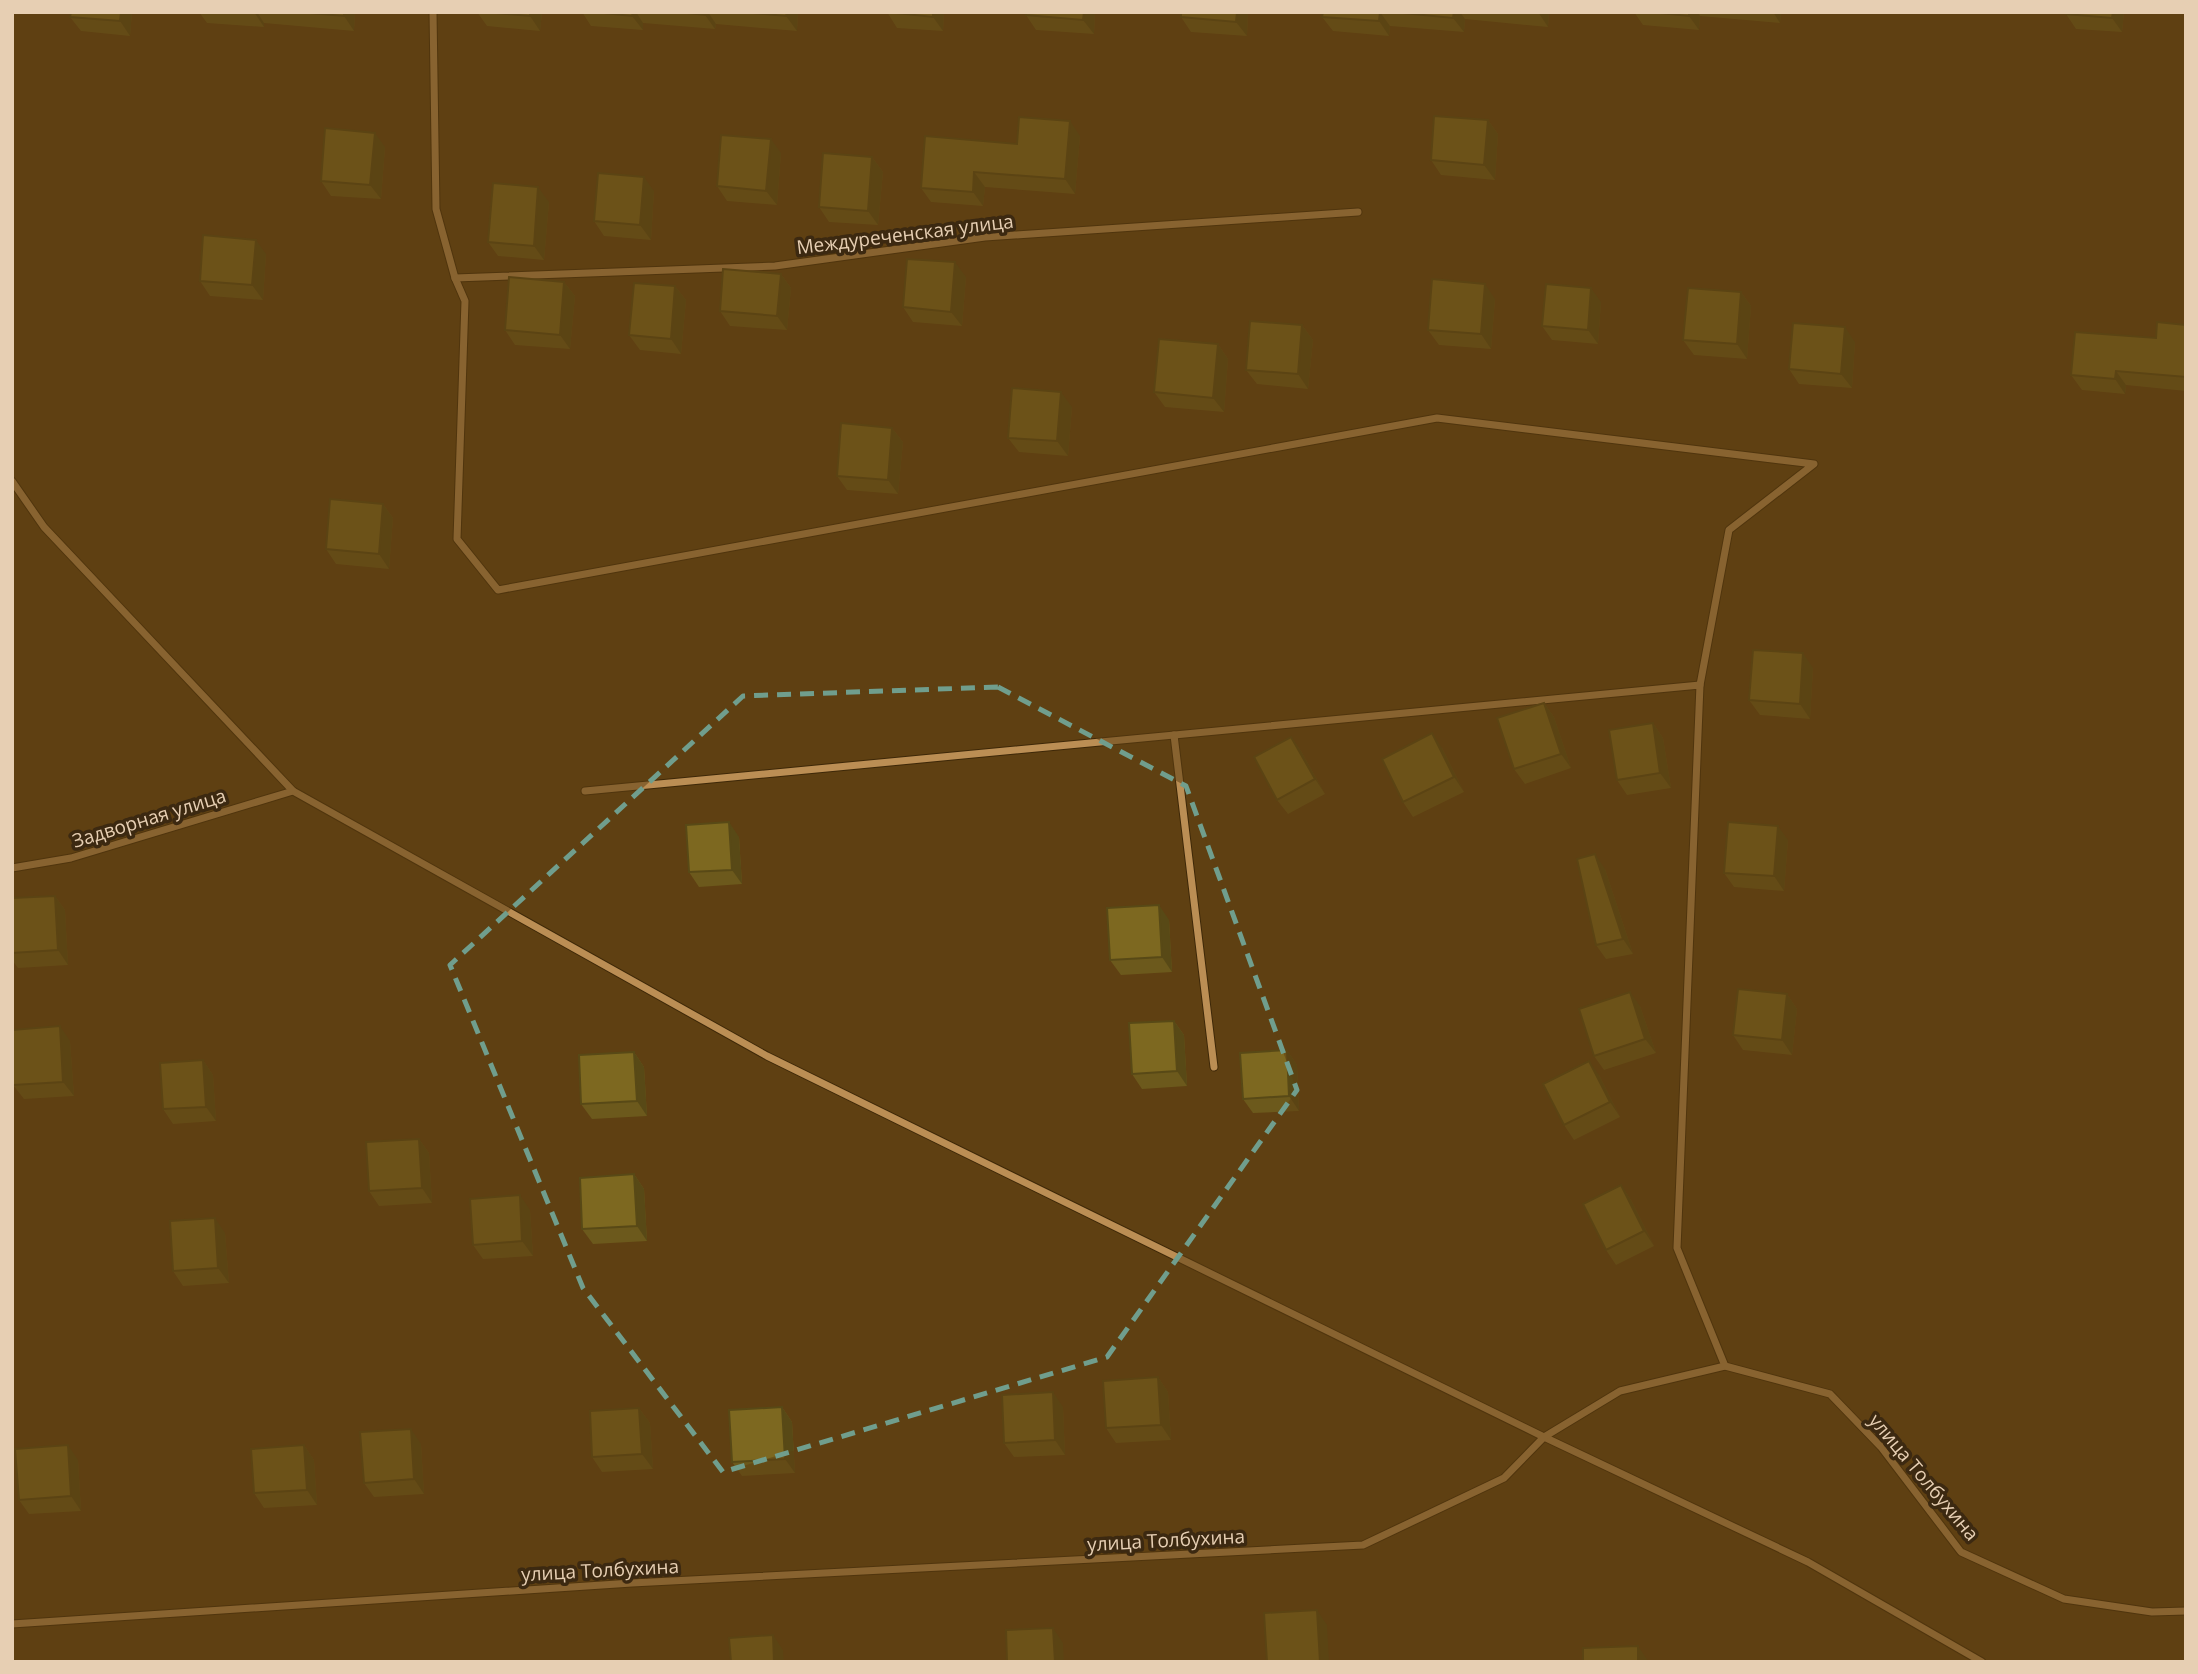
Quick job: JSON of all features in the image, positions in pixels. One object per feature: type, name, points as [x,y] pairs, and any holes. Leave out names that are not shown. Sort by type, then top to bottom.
[{"type":"street","points":[[433,12],[436,209],[455,278],[465,301],[457,539],[498,590],[1437,418],[1814,464],[1729,530],[1700,685],[1676,1248],[1725,1366]]},
{"type":"street","name":"Междуреченская улица","points":[[455,278],[775,266],[985,237],[1358,212]]},
{"type":"street","points":[[12,481],[44,527],[293,790],[767,1056],[1544,1437],[1808,1562],[1982,1662]]},
{"type":"street","points":[[585,791],[1700,685]]},
{"type":"street","points":[[1174,735],[1214,1067]]},
{"type":"street","name":"Задворная улица","points":[[12,868],[71,858],[293,790]]},
{"type":"street","name":"улица Толбухина","points":[[12,1624],[632,1583],[1363,1545],[1504,1478],[1544,1437],[1620,1391],[1725,1366],[1830,1394],[1881,1447],[1961,1552],[2064,1599],[2152,1612],[2186,1611]]},
{"type":"highlighted area","points":[[998,687],[1186,786],[1297,1090],[1107,1357],[723,1472],[583,1288],[450,965],[743,696]]},
{"type":"building","points":[[71,12],[121,12],[120,21],[70,17]]},
{"type":"building","points":[[298,12],[344,12],[344,16]]},
{"type":"building","points":[[485,12],[530,12],[530,16]]},
{"type":"building","points":[[594,12],[633,12],[632,16]]},
{"type":"building","points":[[678,12],[705,12],[705,15]]},
{"type":"building","points":[[742,12],[787,12],[786,16]]},
{"type":"building","points":[[887,12],[933,12],[933,17]]},
{"type":"building","points":[[1026,12],[1084,12],[1083,20],[1026,15]]},
{"type":"building","points":[[1181,12],[1237,12],[1236,22],[1181,17]]},
{"type":"building","points":[[1323,12],[1380,12],[1379,21],[1322,17]]},
{"type":"building","points":[[1393,12],[1454,12],[1453,18]]},
{"type":"building","points":[[1650,12],[1689,12],[1689,16]]},
{"type":"building","points":[[2066,12],[2113,12],[2112,18]]},
{"type":"building","points":[[1434,116],[1488,120],[1484,165],[1431,160]]},
{"type":"building","points":[[1019,117],[1070,121],[1065,179],[974,172],[973,192],[921,188],[925,136],[1017,144]]},
{"type":"building","points":[[325,128],[375,133],[370,185],[321,181]]},
{"type":"building","points":[[721,135],[771,139],[766,191],[717,186]]},
{"type":"building","points":[[823,153],[872,157],[868,211],[819,207]]},
{"type":"building","points":[[598,173],[644,177],[640,225],[594,221]]},
{"type":"building","points":[[493,183],[538,187],[534,246],[488,242]]},
{"type":"building","points":[[203,235],[256,240],[252,285],[200,281]]},
{"type":"building","points":[[907,259],[955,262],[951,312],[903,307]]},
{"type":"building","points":[[723,269],[781,274],[777,316],[720,311]]},
{"type":"building","points":[[509,277],[564,282],[560,335],[505,330]]},
{"type":"building","points":[[1432,279],[1485,284],[1481,334],[1428,330]]},
{"type":"building","points":[[634,283],[675,286],[671,339],[629,335]]},
{"type":"building","points":[[1546,284],[1591,288],[1588,330],[1542,326]]},
{"type":"building","points":[[1688,288],[1741,292],[1737,344],[1683,340]]},
{"type":"building","points":[[1250,321],[1302,325],[1298,374],[1246,370]]},
{"type":"building","points":[[2157,322],[2186,325],[2186,377],[2116,371],[2115,379],[2071,375],[2075,332],[2156,338]]},
{"type":"building","points":[[1793,323],[1845,327],[1841,374],[1789,369]]},
{"type":"building","points":[[1159,339],[1218,344],[1213,398],[1154,392]]},
{"type":"building","points":[[1012,388],[1061,392],[1057,441],[1008,438]]},
{"type":"building","points":[[841,423],[892,428],[888,480],[837,476]]},
{"type":"building","points":[[330,499],[383,504],[379,554],[326,549]]},
{"type":"building","points":[[1753,650],[1803,653],[1800,704],[1749,700]]},
{"type":"building","points":[[1544,703],[1561,754],[1514,769],[1497,718]]},
{"type":"building","points":[[1653,723],[1660,773],[1617,780],[1609,730]]},
{"type":"building","points":[[1432,733],[1454,777],[1403,802],[1382,759]]},
{"type":"building","points":[[1291,737],[1315,779],[1277,800],[1254,757]]},
{"type":"building","points":[[729,822],[732,870],[689,872],[686,825]]},
{"type":"building","points":[[1728,822],[1778,826],[1774,876],[1724,873]]},
{"type":"building","points":[[1595,854],[1623,939],[1596,945],[1577,859]]},
{"type":"building","points":[[55,896],[58,950],[12,953],[12,898]]},
{"type":"building","points":[[1159,905],[1162,957],[1110,960],[1107,908]]},
{"type":"building","points":[[1738,989],[1787,994],[1782,1040],[1733,1035]]},
{"type":"building","points":[[1630,992],[1645,1039],[1594,1056],[1579,1009]]},
{"type":"building","points":[[1174,1021],[1177,1071],[1132,1074],[1129,1023]]},
{"type":"building","points":[[60,1026],[63,1082],[13,1085],[12,1030]]},
{"type":"building","points":[[1287,1050],[1289,1096],[1243,1099],[1240,1053]]},
{"type":"building","points":[[634,1052],[637,1101],[581,1104],[579,1055]]},
{"type":"building","points":[[203,1060],[206,1107],[163,1109],[160,1063]]},
{"type":"building","points":[[1589,1061],[1610,1102],[1564,1125],[1543,1084]]},
{"type":"building","points":[[419,1139],[422,1188],[369,1191],[366,1142]]},
{"type":"building","points":[[634,1174],[637,1226],[582,1229],[580,1178]]},
{"type":"building","points":[[1621,1185],[1644,1231],[1606,1250],[1583,1204]]},
{"type":"building","points":[[520,1195],[522,1241],[473,1245],[470,1199]]},
{"type":"building","points":[[215,1218],[218,1268],[173,1271],[170,1221]]},
{"type":"building","points":[[1158,1377],[1161,1425],[1106,1428],[1103,1381]]},
{"type":"building","points":[[1053,1392],[1055,1440],[1004,1443],[1002,1395]]},
{"type":"building","points":[[782,1407],[785,1459],[732,1462],[729,1410]]},
{"type":"building","points":[[639,1408],[642,1454],[592,1457],[590,1411]]},
{"type":"building","points":[[411,1429],[414,1479],[364,1483],[360,1432]]},
{"type":"building","points":[[68,1445],[71,1496],[19,1500],[15,1449]]},
{"type":"building","points":[[304,1445],[307,1490],[254,1493],[251,1449]]},
{"type":"building","points":[[1317,1610],[1320,1662],[1267,1662],[1264,1613]]},
{"type":"building","points":[[1053,1628],[1055,1662],[1007,1662],[1006,1630]]},
{"type":"building","points":[[773,1635],[774,1662],[731,1662],[729,1638]]},
{"type":"building","points":[[1638,1646],[1638,1662],[1583,1662],[1583,1648]]}]
